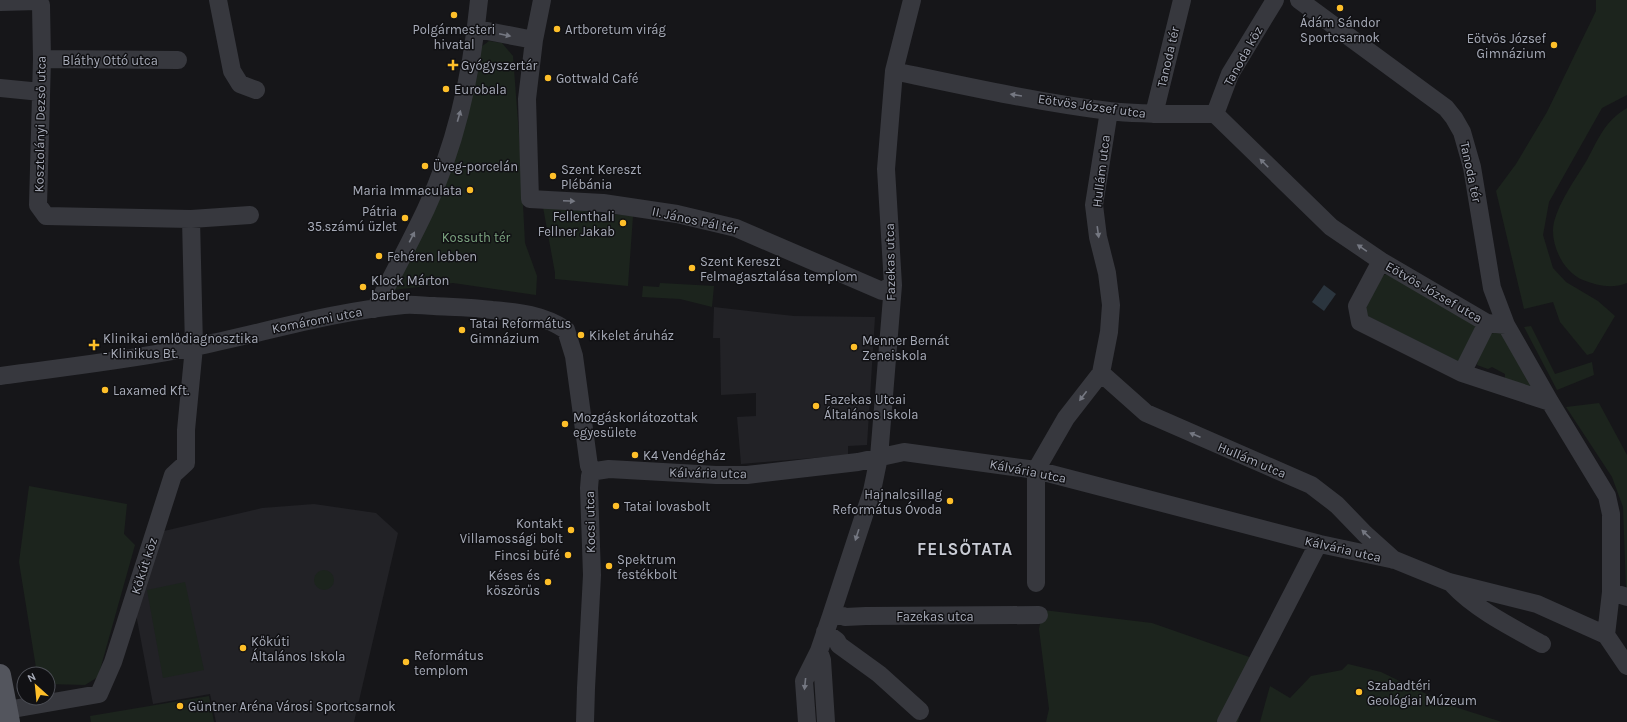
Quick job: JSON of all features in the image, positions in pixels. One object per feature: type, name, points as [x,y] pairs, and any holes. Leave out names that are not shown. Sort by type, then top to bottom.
[{"type":"main road","points":[[0,675],[8,716]]},
{"type":"street","points":[[218,0],[232,71],[240,84],[256,90]]},
{"type":"street","points":[[375,309],[426,208],[450,146],[467,86],[477,29],[479,0]]},
{"type":"street","points":[[477,29],[534,40],[542,0]]},
{"type":"street","name":"Fazekas utca","points":[[808,722],[804,682],[819,651],[828,624],[872,491],[879,457],[893,285],[886,169],[894,71],[912,0]]},
{"type":"street","name":"Tanoda tér","points":[[1154,114],[1182,0]]},
{"type":"street","name":"Tanoda köz","points":[[1215,114],[1230,74],[1275,0]]},
{"type":"street","name":"Tanoda tér","points":[[1299,0],[1446,108],[1454,118],[1462,132],[1472,167],[1492,288],[1506,325]]},
{"type":"street","name":"Kosztolányi Dezső utca","points":[[0,2],[38,1],[41,5],[42,59],[38,205],[46,216],[191,219],[250,215]]},
{"type":"street","name":"II. János Pál tér","points":[[534,40],[527,99],[530,200],[603,203],[677,214],[736,228],[882,291],[893,285]]},
{"type":"street","name":"Bláthy Ottó utca","points":[[42,59],[178,60]]},
{"type":"street","name":"Eötvös József utca","points":[[894,71],[1000,93],[1109,111],[1154,114],[1215,114],[1331,227],[1380,261],[1482,320],[1506,325]]},
{"type":"street","points":[[0,88],[41,92]]},
{"type":"street","name":"Hullám utca","points":[[1036,470],[1066,418],[1101,373],[1109,332],[1111,305],[1107,273],[1098,237],[1094,205],[1109,111]]},
{"type":"street","points":[[191,219],[194,347]]},
{"type":"street","name":"Eötvös József utca","points":[[1380,261],[1357,306],[1360,322],[1462,373],[1550,402]]},
{"type":"street","points":[[1482,320],[1490,300],[1492,288]]},
{"type":"street","points":[[375,309],[406,305],[470,308],[510,312],[543,318],[554,322],[566,330],[574,356],[589,466],[596,471]]},
{"type":"street","name":"Komáromi utca","points":[[0,376],[194,347],[292,325],[375,309]]},
{"type":"street","name":"Eötvös József utca","points":[[1462,373],[1482,320]]},
{"type":"street","points":[[1506,325],[1550,402],[1607,496],[1611,514],[1619,594],[1606,635],[1627,666]]},
{"type":"street","name":"Kőkút köz","points":[[8,716],[99,694],[113,662],[173,475],[186,463],[186,430],[194,347]]},
{"type":"street","name":"Hullám utca","points":[[1101,373],[1146,413],[1311,485],[1337,505],[1365,534],[1395,560]]},
{"type":"street","name":"Kálvária utca","points":[[596,471],[608,469],[708,475],[747,475],[858,462],[904,452],[1036,470],[1318,544],[1395,560],[1449,582],[1537,604],[1606,635]]},
{"type":"street","points":[[1036,470],[1036,583]]},
{"type":"street","name":"Kocsi utca","points":[[585,722],[592,575],[588,488],[590,476],[596,471]]},
{"type":"street","points":[[1226,722],[1318,544]]},
{"type":"street","name":"Kálvária utca","points":[[1449,582],[1460,593],[1501,620],[1542,644]]},
{"type":"street","name":"Fazekas utca","points":[[828,624],[843,616],[1039,615]]},
{"type":"street","points":[[828,624],[839,645],[879,674],[920,711]]},
{"type":"street","name":"Fazekas utca","points":[[819,651],[822,660],[826,722]]},
{"type":"shaded area","points":[[1324,285],[1336,294],[1324,311],[1312,302]]},
{"type":"shaded area","points":[[714,307],[794,316],[875,317],[867,445],[848,446],[848,455],[741,464],[737,417],[756,416],[756,393],[721,395],[720,338],[713,338]]},
{"type":"shaded area","points":[[314,504],[376,513],[398,533],[354,722],[216,722],[210,694],[153,704],[136,614],[164,531],[262,508]]},
{"type":"green space","points":[[1596,0],[1627,0],[1627,95],[1602,108],[1549,202],[1543,235],[1553,268],[1566,282],[1598,301],[1615,316],[1593,353],[1587,355],[1560,322],[1553,302],[1524,309],[1496,191],[1516,164],[1547,112],[1596,11]]},
{"type":"green space","name":"Kossuth tér","points":[[489,41],[502,43],[513,56],[525,243],[537,276],[536,295],[453,283],[393,290],[481,47]]},
{"type":"green space","points":[[1627,108],[1627,283],[1616,286],[1605,286],[1583,280],[1569,271],[1559,256],[1553,230],[1554,222],[1564,198],[1603,130],[1612,119]]},
{"type":"green space","points":[[543,207],[633,216],[628,286],[555,279]]},
{"type":"green space","points":[[1390,273],[1472,317],[1478,331],[1460,361],[1455,362],[1366,315],[1365,305],[1379,277]]},
{"type":"green space","points":[[660,283],[714,286],[712,307],[680,299],[642,297],[643,286],[659,287]]},
{"type":"green space","points":[[1531,326],[1555,374],[1592,362],[1594,375],[1557,390],[1524,327]]},
{"type":"green space","points":[[1498,332],[1505,334],[1534,390],[1505,381],[1505,374],[1492,367],[1488,369],[1477,365],[1479,355],[1490,334]]},
{"type":"green space","points":[[1599,403],[1627,455],[1627,590],[1623,507],[1612,477],[1566,407]]},
{"type":"green space","points":[[29,486],[127,504],[124,534],[135,545],[98,677],[85,685],[56,684],[56,666],[36,666],[19,562]]},
{"type":"green space","points":[[324,570],[331,573],[334,580],[331,587],[324,590],[317,587],[314,580],[317,573]]},
{"type":"green space","points":[[185,582],[204,670],[163,678],[147,590]]},
{"type":"green space","points":[[1043,610],[1152,623],[1255,659],[1238,722],[1046,722],[1049,709],[1039,629]]},
{"type":"green space","name":"Szabadtéri Geológiai Múzeum","points":[[1348,664],[1381,672],[1449,705],[1502,722],[1260,722],[1270,686],[1290,698],[1311,676],[1342,670]]},
{"type":"green space","name":"Güntner Aréna Városi Sportcsarnok","points":[[209,696],[214,722],[91,722],[90,716]]},
{"type":"place","name":"Ádám Sándor Sportcsarnok","points":[[1340,8]]},
{"type":"place","name":"Polgármesteri hivatal","points":[[454,15]]},
{"type":"place","name":"Artboretum virág","points":[[557,29]]},
{"type":"place","name":"Eötvös József Gimnázium","points":[[1554,45]]},
{"type":"place","name":"Gyógyszertár","points":[[453,65]]},
{"type":"place","name":"Gottwald Café","points":[[548,78]]},
{"type":"place","name":"Eurobala","points":[[446,89]]},
{"type":"place","name":"Üveg-porcelán","points":[[425,166]]},
{"type":"place","name":"Szent Kereszt Plébánia","points":[[553,176]]},
{"type":"place","name":"Maria Immaculata","points":[[470,190]]},
{"type":"place","name":"Pátria 35.számú üzlet","points":[[405,218]]},
{"type":"place","name":"Fellenthali Fellner Jakab","points":[[623,223]]},
{"type":"place","name":"Fehéren lebben","points":[[379,256]]},
{"type":"place","name":"Szent Kereszt Felmagasztalása templom","points":[[692,268]]},
{"type":"place","name":"Klock Márton barber","points":[[363,287]]},
{"type":"place","name":"Tatai Református Gimnázium","points":[[462,330]]},
{"type":"place","name":"Kikelet áruház","points":[[581,335]]},
{"type":"place","name":"Klinikai emlődiagnosztika - Klinikus Bt.","points":[[94,345]]},
{"type":"place","name":"Menner Bernát Zeneiskola","points":[[854,347]]},
{"type":"place","name":"Laxamed Kft.","points":[[105,390]]},
{"type":"place","name":"Fazekas Utcai Általános Iskola","points":[[816,406]]},
{"type":"place","name":"Mozgáskorlátozottak egyesülete","points":[[565,424]]},
{"type":"place","name":"K4 Vendégház","points":[[635,455]]},
{"type":"place","name":"Hajnalcsillag Református Óvoda","points":[[950,501]]},
{"type":"place","name":"Tatai lovasbolt","points":[[616,506]]},
{"type":"place","name":"Kontakt Villamossági bolt","points":[[571,530]]},
{"type":"place","name":"Fincsi büfé","points":[[568,555]]},
{"type":"place","name":"Spektrum festékbolt","points":[[609,566]]},
{"type":"place","name":"Késes és köszörűs","points":[[548,582]]},
{"type":"place","name":"Kőkúti Általános Iskola","points":[[243,648]]},
{"type":"place","name":"Református templom","points":[[406,662]]},
{"type":"place","name":"Szabadtéri Geológiai Múzeum","points":[[1359,692]]},
{"type":"place","name":"Güntner Aréna Városi Sportcsarnok","points":[[180,706]]},
{"type":"district","name":"FELSŐTATA","points":[[965,549]]}]
